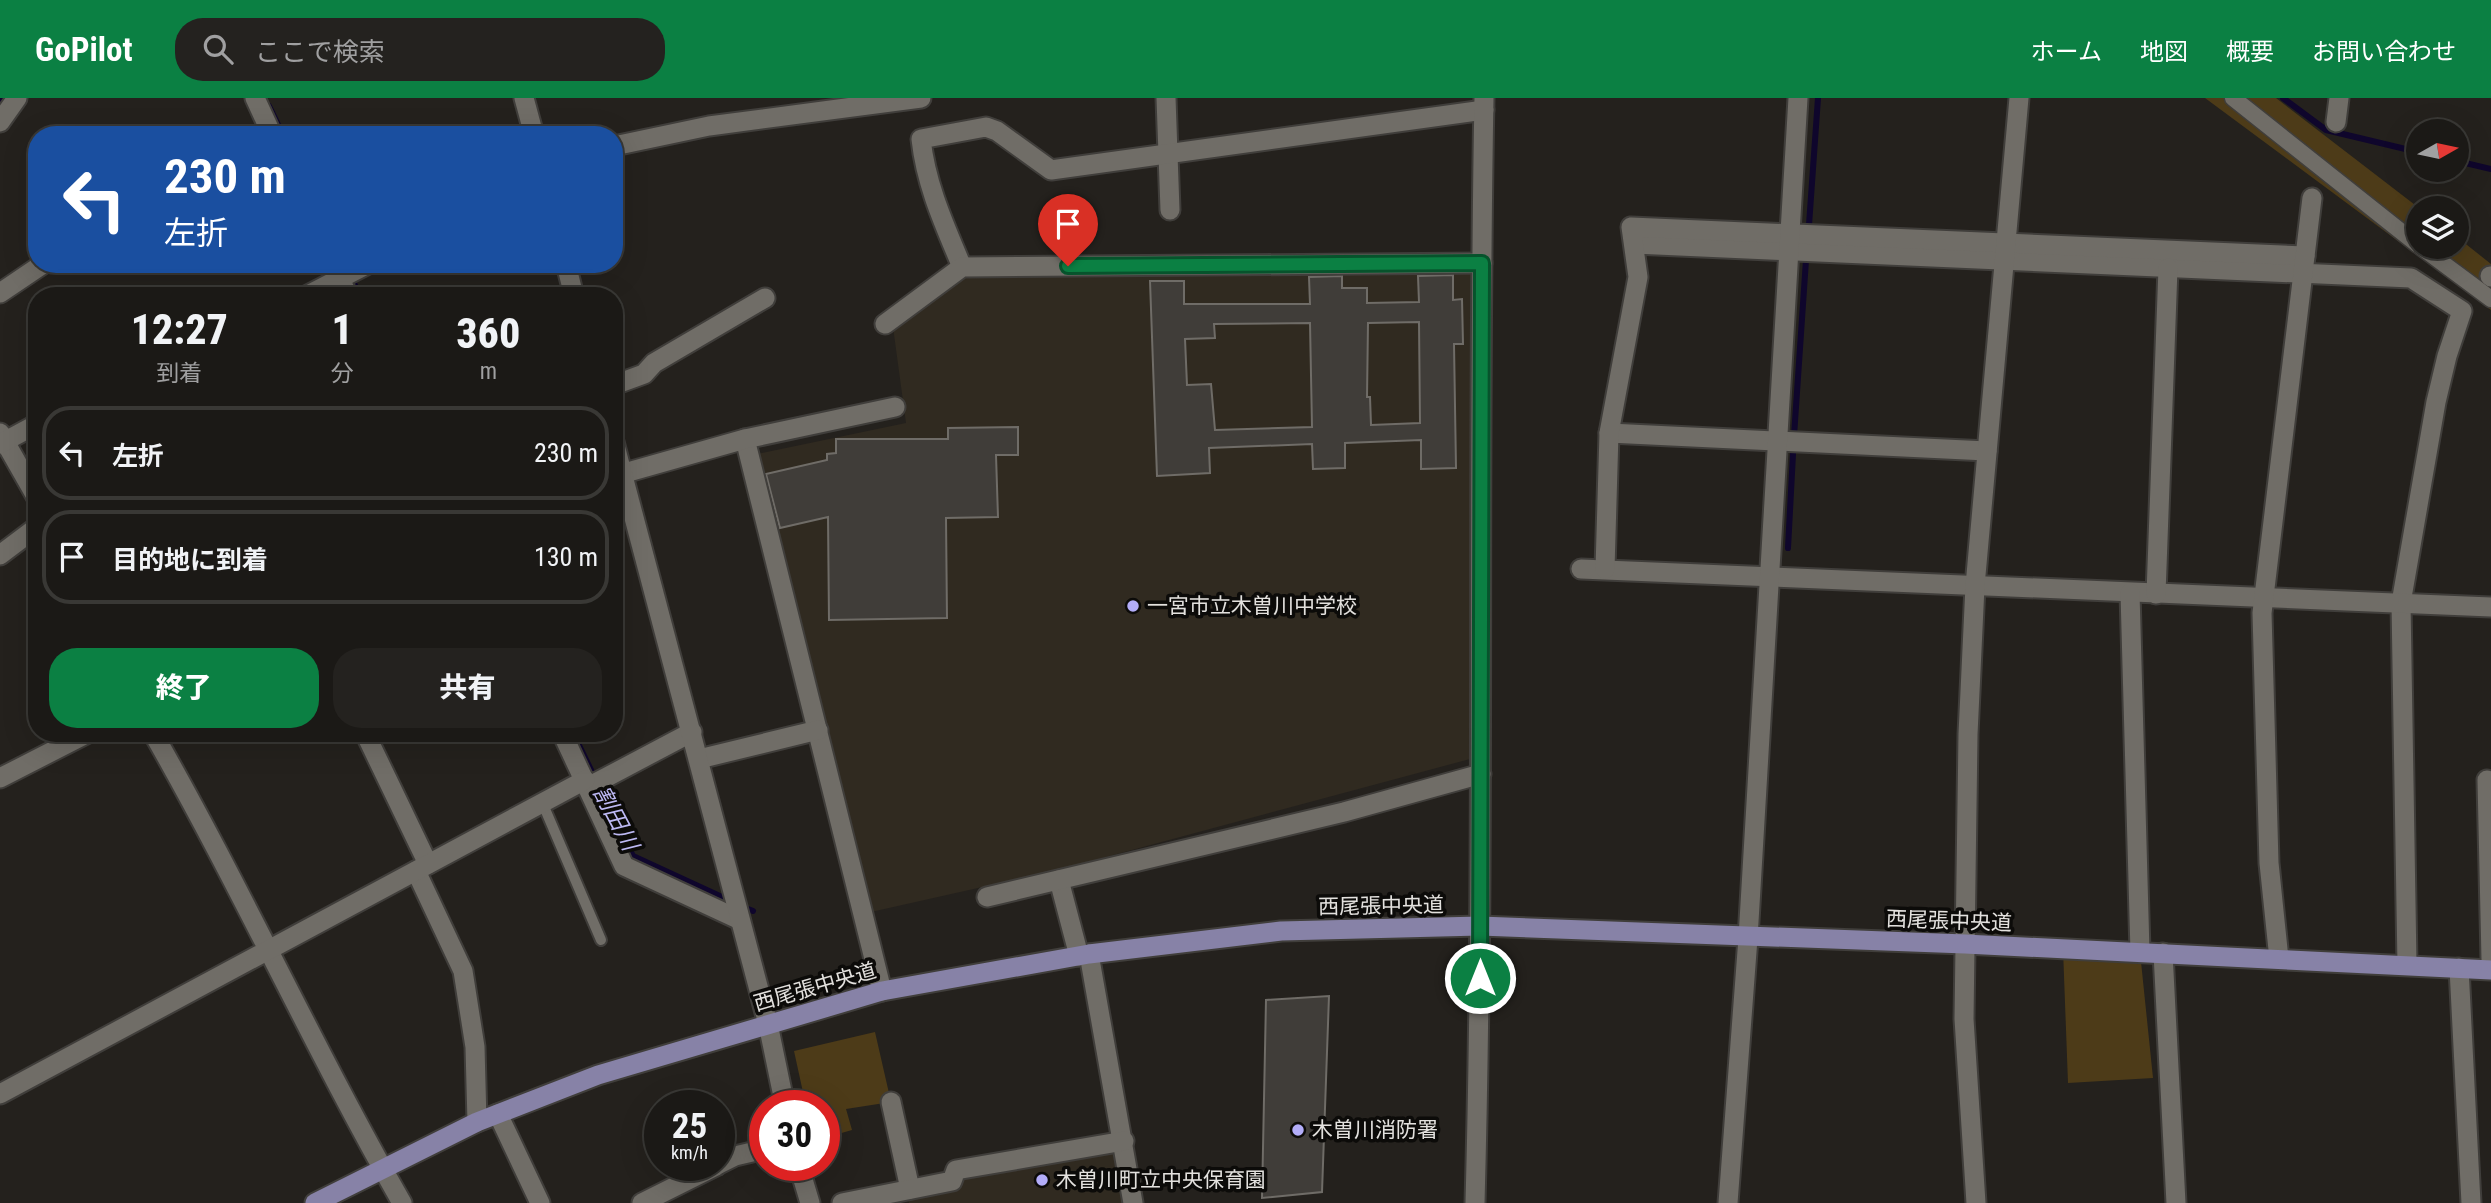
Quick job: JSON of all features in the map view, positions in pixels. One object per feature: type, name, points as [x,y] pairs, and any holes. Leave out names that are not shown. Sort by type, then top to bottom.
[{"type":"main road","name":"西尾張中央道","points":[[315,1203],[477,1122],[598,1076],[882,991],[1084,955],[1281,931],[1480,926],[1965,944],[2491,970]]},
{"type":"street","points":[[0,122],[18,98]]},
{"type":"street","points":[[254,98],[268,126]]},
{"type":"street","points":[[524,98],[532,126]]},
{"type":"street","points":[[623,144],[709,126],[921,98]]},
{"type":"street","points":[[1166,98],[1170,210]]},
{"type":"street","points":[[1728,1203],[1748,938],[1798,98]]},
{"type":"street","points":[[1976,1203],[1964,1019],[1968,734],[1975,586],[2019,98]]},
{"type":"street","points":[[2233,98],[2406,235]]},
{"type":"street","points":[[2336,121],[2339,98]]},
{"type":"street","points":[[962,267],[936,207],[925,170],[921,139],[986,127],[997,131],[1051,170],[1484,104],[1480,926],[1475,1203]]},
{"type":"street","points":[[2279,959],[2269,863],[2263,599],[2312,198]]},
{"type":"street","points":[[1605,569],[1609,433],[1638,277],[1631,227],[1789,242],[2304,265],[2411,278],[2462,311],[2436,402],[2401,603],[2407,965]]},
{"type":"street","points":[[2004,252],[2168,268],[2304,265]]},
{"type":"street","points":[[2437,259],[2491,299]]},
{"type":"street","points":[[885,324],[962,267],[1482,263]]},
{"type":"street","points":[[2156,594],[2168,268]]},
{"type":"street","points":[[0,293],[30,273]]},
{"type":"street","points":[[324,287],[348,275]]},
{"type":"street","points":[[623,382],[644,374],[654,363],[765,298]]},
{"type":"street","points":[[623,472],[745,439],[895,407]]},
{"type":"street","points":[[28,428],[1,439],[28,483]]},
{"type":"street","points":[[1609,433],[1987,451]]},
{"type":"street","points":[[745,439],[882,991]]},
{"type":"street","points":[[623,487],[692,732],[768,1024],[782,1090]]},
{"type":"street","points":[[0,555],[28,534]]},
{"type":"street","points":[[1581,569],[1769,574],[1975,586],[2491,607]]},
{"type":"street","points":[[2130,593],[2140,952]]},
{"type":"street","points":[[699,759],[818,730]]},
{"type":"street","points":[[0,1094],[542,802],[592,783],[692,732]]},
{"type":"street","points":[[0,778],[70,742]]},
{"type":"street","points":[[158,742],[204,821],[268,951],[402,1203]]},
{"type":"street","points":[[369,742],[463,971],[475,1047],[477,1122]]},
{"type":"street","points":[[567,742],[592,783],[624,866],[740,919]]},
{"type":"street","points":[[987,897],[1344,812],[1481,774]]},
{"type":"street","points":[[2487,780],[2491,959]]},
{"type":"street","points":[[1059,880],[1084,955],[1124,1141],[1133,1203]]},
{"type":"street","points":[[2163,953],[2176,1203]]},
{"type":"street","points":[[2459,968],[2471,1203]]},
{"type":"street","points":[[891,1102],[910,1189]]},
{"type":"street","points":[[498,1114],[540,1203]]},
{"type":"street","points":[[842,1203],[952,1181],[956,1170],[1124,1141]]},
{"type":"street","points":[[642,1203],[686,1181]]},
{"type":"street","points":[[803,1181],[810,1203]]},
{"type":"lane","points":[[542,802],[601,940]]},
{"type":"shaded area","points":[[2205,98],[2276,98],[2406,198],[2406,247]]},
{"type":"shaded area","points":[[2469,247],[2491,264],[2491,310],[2422,259],[2469,259]]},
{"type":"shaded area","name":"一宮市立木曽川中学校","points":[[1472,271],[1470,759],[1054,871],[871,912],[757,454],[906,423],[893,327],[968,273]]},
{"type":"shaded area","points":[[2063,949],[2140,952],[2153,1078],[2068,1083]]},
{"type":"shaded area","points":[[875,1032],[891,1102],[846,1109],[852,1130],[840,1133],[840,1090],[803,1090],[794,1051]]},
{"type":"shaded area","name":"木曽川町立中央保育園","points":[[1115,1147],[1124,1203],[909,1203],[908,1196],[960,1186],[966,1174]]},
{"type":"building","points":[[1453,275],[1453,300],[1462,299],[1463,344],[1454,344],[1456,468],[1421,469],[1421,440],[1345,443],[1345,468],[1313,469],[1312,444],[1209,448],[1210,473],[1157,476],[1150,281],[1184,281],[1184,304],[1310,304],[1309,277],[1342,276],[1342,288],[1367,288],[1367,303],[1419,302],[1418,276]],"holes":[[[1419,322],[1420,423],[1371,425],[1370,397],[1367,397],[1368,323]],[[1310,323],[1312,427],[1215,430],[1211,384],[1187,385],[1185,339],[1215,338],[1214,324]]]},
{"type":"building","points":[[1018,427],[1018,455],[996,455],[998,517],[946,518],[947,618],[829,620],[828,517],[780,528],[766,474],[827,460],[827,454],[836,453],[836,439],[948,439],[948,428]]},
{"type":"building","points":[[1329,996],[1322,1192],[1262,1198],[1266,1000]]},
{"type":"waterway","points":[[0,103],[4,98]]},
{"type":"waterway","points":[[1809,225],[1818,98]]},
{"type":"waterway","points":[[2283,98],[2326,130],[2406,149]]},
{"type":"waterway","name":"割田川","points":[[269,106],[279,126]]},
{"type":"waterway","points":[[2469,164],[2491,169]]},
{"type":"waterway","points":[[1794,436],[1806,260]]},
{"type":"waterway","name":"割田川","points":[[349,273],[356,287]]},
{"type":"waterway","points":[[1788,548],[1793,454]]},
{"type":"waterway","name":"割田川","points":[[577,742],[633,856],[722,897]]},
{"type":"waterway","name":"割田川","points":[[748,909],[753,911]]},
{"type":"place","name":"一宮市立木曽川中学校","points":[[1133,606]]},
{"type":"place","name":"木曽川消防署","points":[[1298,1130]]},
{"type":"place","name":"木曽川町立中央保育園","points":[[1042,1180]]},
{"type":"route","points":[[1068,266],[1482,263],[1480,978]]}]
